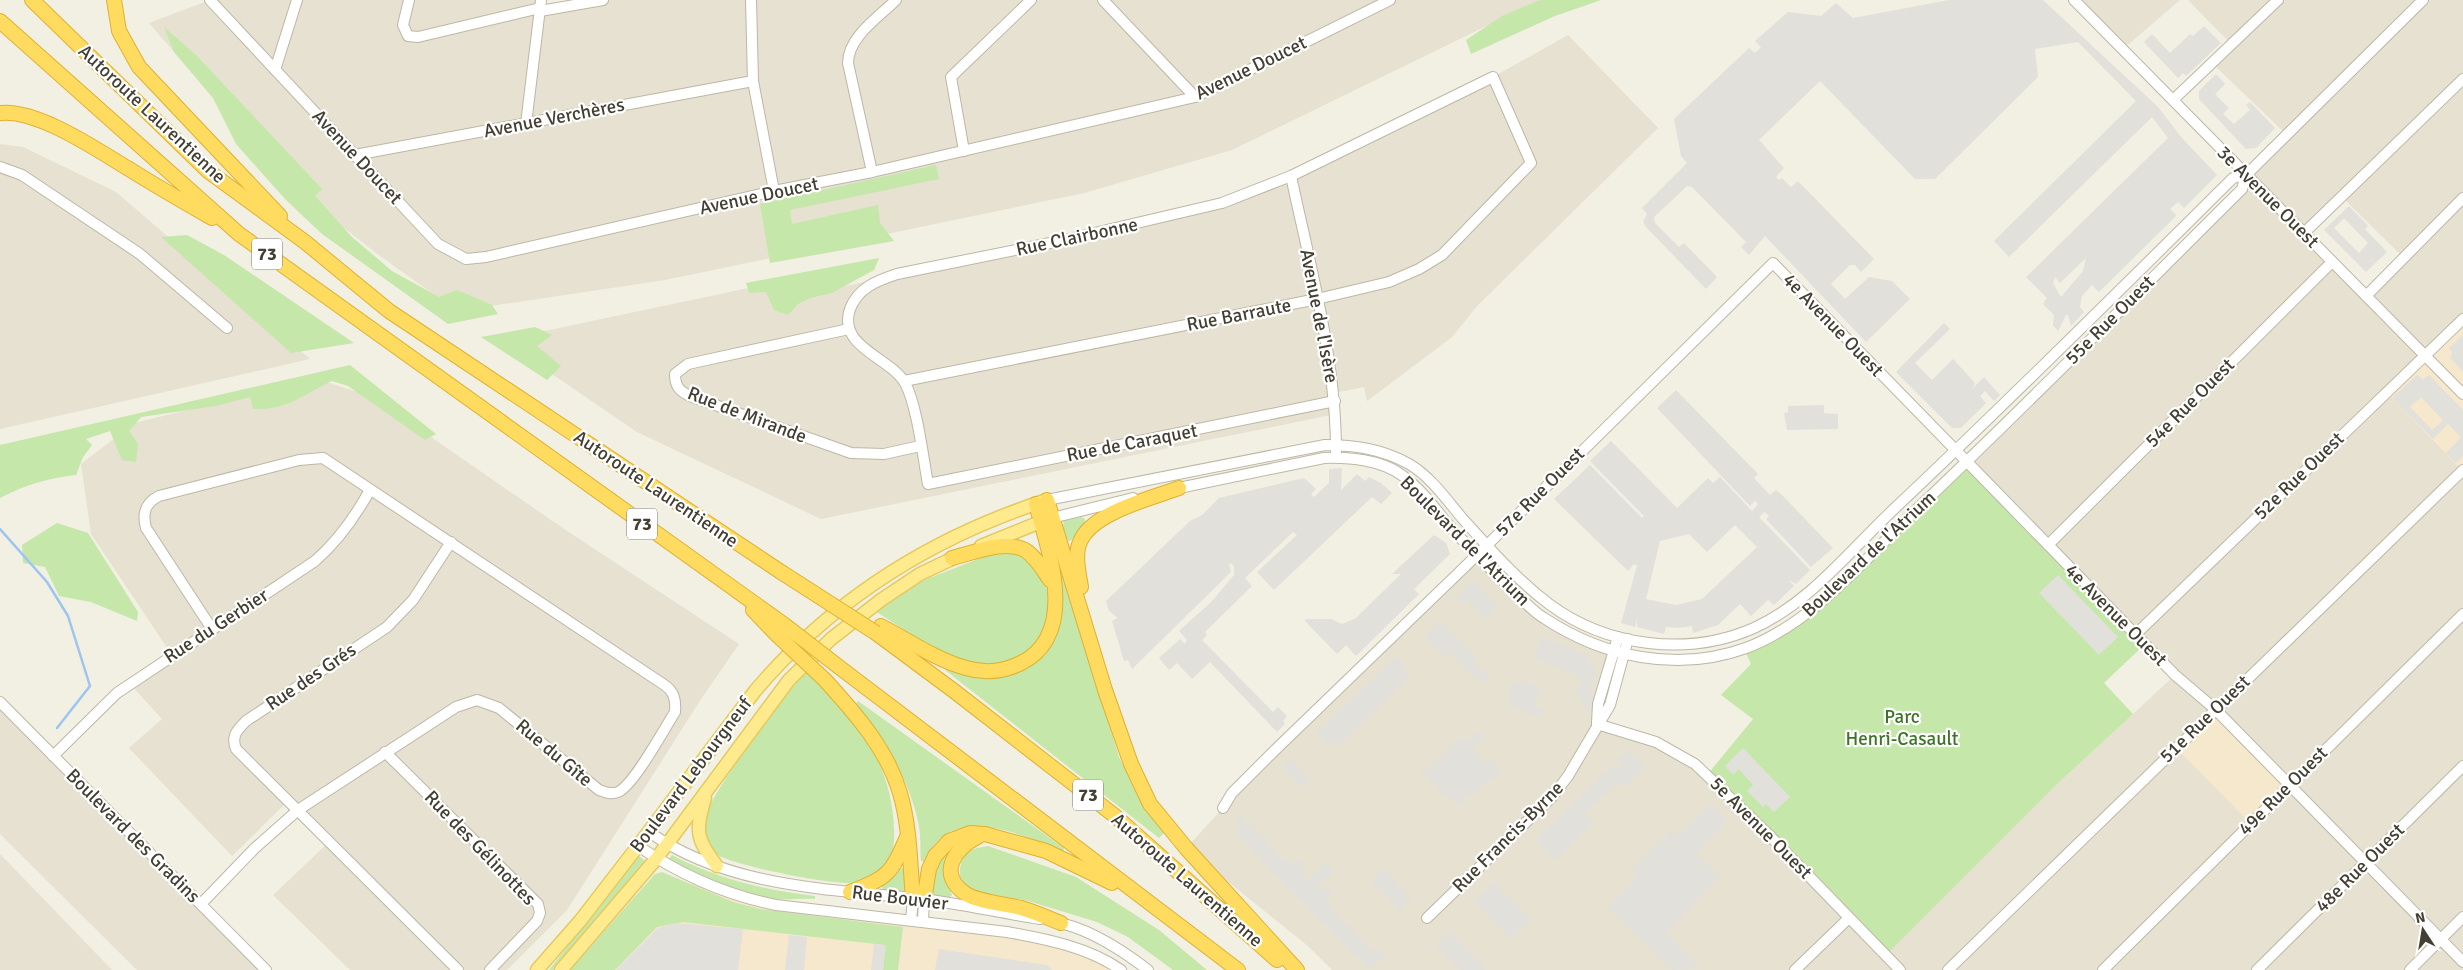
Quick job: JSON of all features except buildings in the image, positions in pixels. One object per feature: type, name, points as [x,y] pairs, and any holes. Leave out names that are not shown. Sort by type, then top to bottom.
[{"type":"highway","name":"Autoroute Laurentienne","points":[[32,0],[208,171],[305,242],[389,311],[786,575],[879,630],[1115,816],[1288,970]]},
{"type":"highway","points":[[114,0],[119,31],[139,67],[305,242]]},
{"type":"highway","name":"Autoroute Laurentienne","points":[[0,21],[239,234],[729,587],[782,630],[839,667],[1238,970]]},
{"type":"highway","points":[[0,113],[8,112],[43,122],[86,142],[239,234]]},
{"type":"highway","points":[[1088,630],[1078,566],[1079,543],[1086,529],[1101,519],[1179,488]]},
{"type":"highway","points":[[1041,502],[1088,630],[1130,764],[1150,804],[1186,848],[1297,970]]},
{"type":"highway","points":[[879,630],[958,666],[980,672],[1008,669],[1027,660],[1043,645],[1053,628],[1057,607],[1046,519]]},
{"type":"highway","points":[[952,558],[1005,546],[1015,547],[1024,550],[1037,561],[1055,586]]},
{"type":"highway","points":[[782,630],[872,735],[893,774],[900,793],[919,899]]},
{"type":"highway","points":[[919,899],[935,856],[949,841],[970,833],[985,834],[1046,852],[1138,895]]},
{"type":"highway","points":[[985,834],[966,843],[955,853],[951,863],[951,873],[956,886],[967,895],[1023,908],[1061,923]]},
{"type":"highway","points":[[850,892],[879,881],[890,872],[908,836]]},
{"type":"main road","name":"Boulevard de l'Atrium","points":[[859,593],[899,566],[940,544],[988,521],[1041,502]]},
{"type":"main road","name":"Boulevard de l'Atrium","points":[[831,639],[920,574],[952,558],[1046,519]]},
{"type":"main road","name":"Boulevard Lebourgneuf","points":[[537,970],[638,846],[755,691],[784,657],[821,622],[859,593]]},
{"type":"main road","name":"Boulevard Lebourgneuf","points":[[561,970],[656,859],[789,680],[831,639]]},
{"type":"main road","points":[[707,790],[698,823],[698,836],[703,848],[717,866]]},
{"type":"street","name":"Avenue Doucet","points":[[210,0],[438,244],[466,259],[486,257],[774,191],[872,172],[1195,97],[1376,3],[1390,0]]},
{"type":"street","points":[[275,70],[297,0]]},
{"type":"street","points":[[409,0],[403,25],[408,36],[418,37],[541,6],[603,0]]},
{"type":"street","points":[[751,0],[753,80],[774,191]]},
{"type":"street","points":[[872,172],[848,63],[848,54],[856,40],[896,0]]},
{"type":"street","points":[[964,151],[951,76],[1031,0]]},
{"type":"street","points":[[1103,0],[1195,97]]},
{"type":"street","name":"3e Avenue Ouest","points":[[2074,0],[2463,394]]},
{"type":"street","points":[[2173,100],[2278,0]]},
{"type":"street","name":"55e Rue Ouest","points":[[1957,452],[2233,178],[2246,175],[2423,0]]},
{"type":"street","points":[[526,124],[541,6]]},
{"type":"street","name":"Rue Clairbonne","points":[[849,329],[848,317],[853,302],[864,288],[877,281],[897,274],[1222,204],[1291,176],[1493,77],[1531,163]]},
{"type":"street","points":[[2304,233],[2463,79]]},
{"type":"street","name":"Avenue Verchères","points":[[356,156],[753,80]]},
{"type":"street","name":"Rue Barraute","points":[[904,381],[1317,299],[1389,282],[1419,269],[1442,255],[1531,163]]},
{"type":"street","points":[[0,167],[30,180],[140,254],[227,328]]},
{"type":"street","name":"55e Rue Ouest","points":[[1967,462],[2243,188],[2246,175]]},
{"type":"street","name":"Avenue de l'Isère","points":[[1291,176],[1317,299],[1335,401],[1336,458]]},
{"type":"street","points":[[2366,296],[2463,198]]},
{"type":"street","name":"54e Rue Ouest","points":[[2048,545],[2332,262]]},
{"type":"street","name":"4e Avenue Ouest","points":[[1773,263],[2175,674],[2215,709],[2442,938],[2463,962]]},
{"type":"street","name":"57e Rue Ouest","points":[[1223,808],[1232,793],[1272,753],[1476,556],[1773,263]]},
{"type":"street","name":"52e Rue Ouest","points":[[2136,634],[2463,319]]},
{"type":"street","points":[[849,329],[860,345],[894,370],[904,381],[909,392],[920,446]]},
{"type":"street","name":"Rue de Mirande","points":[[849,329],[688,364],[680,368],[675,374],[675,381],[678,388],[690,396],[851,453],[884,454],[920,446]]},
{"type":"street","name":"Rue de Caraquet","points":[[920,446],[928,484],[1335,401]]},
{"type":"street","name":"Boulevard de l'Atrium","points":[[1041,502],[1325,445],[1368,447],[1412,465],[1437,488],[1486,545],[1517,577],[1548,603],[1590,627],[1623,638],[1656,644],[1706,642],[1750,629],[1773,619],[1795,605],[1874,527],[1957,452]]},
{"type":"street","name":"Boulevard de l'Atrium","points":[[1046,519],[1179,488],[1324,458],[1347,457],[1401,474],[1426,498],[1476,556],[1541,616],[1578,639],[1612,652],[1666,660],[1707,657],[1744,649],[1776,634],[1801,618],[1827,596],[1967,462]]},
{"type":"street","name":"Rue du Gîte","points":[[201,904],[255,848],[298,810],[456,707],[477,700],[499,708],[598,790],[616,793],[631,782],[674,712],[674,696],[670,689],[452,542],[323,458],[312,458],[159,496],[151,500],[145,507],[143,517],[146,528],[212,629]]},
{"type":"street","name":"51e Rue Ouest","points":[[1948,970],[2463,470]]},
{"type":"street","name":"Rue du Gerbier","points":[[53,756],[117,692],[314,561],[331,547],[370,490]]},
{"type":"street","name":"Rue des Grés","points":[[298,810],[236,749],[233,741],[236,730],[246,721],[387,627],[402,614],[452,542]]},
{"type":"street","name":"49e Rue Ouest","points":[[2103,970],[2463,614]]},
{"type":"street","name":"Rue Francis-Byrne","points":[[1597,724],[1598,704],[1612,652],[1623,638]]},
{"type":"street","name":"Rue Francis-Byrne","points":[[1427,918],[1553,796],[1568,776],[1597,724],[1610,705],[1625,655],[1623,638]]},
{"type":"street","name":"Boulevard des Gradins","points":[[0,702],[266,970]]},
{"type":"street","name":"5e Avenue Ouest","points":[[1597,724],[1656,742],[1695,764],[1769,835],[1900,970]]},
{"type":"street","name":"Rue des Gélinottes","points":[[385,752],[538,904],[540,912],[537,921],[490,970]]},
{"type":"street","name":"48e Rue Ouest","points":[[2257,970],[2463,766]]},
{"type":"street","points":[[298,810],[458,970]]},
{"type":"street","name":"Rue Bouvier","points":[[649,832],[667,844],[717,866],[761,880],[919,899],[1061,923],[1128,955],[1148,970]]},
{"type":"street","name":"Rue Bouvier","points":[[638,846],[656,859],[704,884],[752,900],[776,905],[923,921],[1042,938],[1074,948],[1121,970]]},
{"type":"street","points":[[911,920],[919,899]]},
{"type":"street","points":[[919,899],[923,921]]},
{"type":"street","points":[[2410,970],[2463,917]]},
{"type":"street","points":[[1795,970],[1849,918]]},
{"type":"shaded area","points":[[210,0],[541,0],[540,8],[603,0],[1550,0],[1511,14],[1232,150],[1084,193],[665,280],[457,311],[380,256],[252,156],[223,109],[149,23]]},
{"type":"shaded area","points":[[1949,0],[2043,0],[2158,107],[2182,138],[2217,175],[2184,208],[2178,202],[2170,209],[2176,215],[2175,217],[2099,292],[2092,285],[2082,296],[2080,307],[2084,312],[2071,326],[2068,315],[2066,315],[2058,331],[2053,325],[2054,315],[2043,304],[2047,298],[2026,277],[2168,138],[2152,117],[2009,257],[1994,241],[2136,101],[2078,42],[2035,49],[2038,77],[1935,179],[1915,179],[1820,81],[1759,140],[1784,168],[1776,177],[1779,180],[1782,178],[1791,187],[1798,181],[1874,259],[1861,272],[1855,265],[1850,265],[1831,284],[1845,299],[1869,277],[1892,281],[1910,299],[1866,342],[1765,236],[1749,255],[1741,247],[1746,242],[1692,187],[1687,186],[1654,217],[1655,223],[1679,247],[1684,243],[1717,277],[1706,289],[1643,222],[1647,214],[1642,208],[1687,163],[1681,156],[1674,119],[1749,48],[1755,53],[1761,47],[1755,41],[1788,12],[1821,16],[1836,3],[1853,18]],"holes":[[[2086,258],[2083,271],[2061,297],[2053,283],[2055,277],[2060,283]]]},
{"type":"shaded area","points":[[2074,0],[2180,0],[2123,49]]},
{"type":"shaded area","points":[[2188,0],[2463,0],[2463,319],[2386,392],[2463,471],[2463,970],[1332,970],[1308,946],[1186,848],[1223,808],[1476,556],[1551,623],[1612,652],[1597,724],[1656,742],[1695,764],[1727,793],[2055,786],[2175,675],[1967,462],[2243,189],[2246,175],[2286,134],[2212,63],[2231,44]],"holes":[[[2342,197],[2404,258],[2366,296],[2304,233]]]},
{"type":"shaded area","points":[[2204,26],[2221,43],[2186,76],[2183,73],[2178,78],[2144,42],[2152,34],[2170,53],[2190,34],[2193,36]]},
{"type":"shaded area","points":[[1568,35],[1658,128],[1477,306],[1452,337],[1367,401],[1364,387],[1334,393],[1336,414],[821,519],[637,432],[502,340],[806,276],[809,294],[1222,204],[1493,77]]},
{"type":"shaded area","points":[[2216,74],[2225,84],[2215,94],[2229,108],[2223,114],[2234,124],[2250,110],[2246,105],[2250,102],[2275,128],[2256,148],[2246,149],[2199,99],[2199,91]]},
{"type":"shaded area","points":[[0,144],[23,147],[116,192],[310,359],[0,429]]},
{"type":"shaded area","points":[[2349,206],[2368,226],[2365,229],[2387,252],[2366,272],[2324,230]],"holes":[[[2344,218],[2368,243],[2359,253],[2334,228]]]},
{"type":"shaded area","points":[[2463,319],[2463,471],[2386,392]]},
{"type":"shaded area","points":[[1944,323],[1950,329],[1915,363],[1932,380],[1953,359],[1975,383],[1972,389],[1984,377],[2000,395],[1994,401],[1985,391],[1980,396],[1986,403],[1961,428],[1952,428],[1896,372]]},
{"type":"shaded area","points":[[2463,335],[2463,372],[2450,358],[2452,353],[2449,348]]},
{"type":"shaded area","points":[[2417,375],[2423,380],[2429,375],[2463,410],[2463,456],[2456,463],[2446,453],[2461,437],[2448,424],[2433,439],[2392,398]],"holes":[[[2421,397],[2443,420],[2432,430],[2410,407]]]},
{"type":"shaded area","points":[[317,379],[373,397],[567,531],[739,644],[701,699],[567,910],[507,970],[350,970],[273,895],[329,842],[288,801],[232,856],[129,748],[162,719],[130,684],[172,655],[91,534],[81,464],[119,435],[117,427]]},
{"type":"shaded area","points":[[1676,390],[1758,474],[1754,478],[1770,495],[1776,490],[1780,493],[1833,548],[1811,567],[1766,519],[1769,516],[1765,512],[1759,517],[1810,570],[1796,584],[1789,580],[1794,586],[1774,605],[1768,600],[1751,616],[1740,604],[1718,625],[1693,633],[1692,626],[1666,627],[1664,634],[1637,627],[1637,619],[1635,627],[1621,623],[1637,566],[1634,564],[1628,571],[1554,499],[1590,465],[1642,518],[1644,516],[1590,461],[1611,441],[1677,508],[1708,478],[1713,483],[1720,477],[1752,511],[1758,504],[1755,501],[1750,506],[1657,408]],"holes":[[[1735,525],[1757,547],[1702,599],[1676,605],[1646,599],[1660,541],[1689,534],[1707,552]]]},
{"type":"shaded area","points":[[1824,405],[1824,413],[1838,414],[1838,429],[1787,430],[1784,413],[1788,412],[1788,406]]},
{"type":"shaded area","points":[[1342,468],[1341,490],[1357,474],[1365,481],[1369,477],[1381,483],[1392,493],[1381,504],[1372,497],[1274,590],[1257,572],[1297,535],[1293,532],[1245,578],[1252,586],[1205,632],[1207,635],[1202,640],[1273,712],[1278,707],[1287,716],[1283,721],[1285,724],[1277,732],[1210,662],[1192,679],[1177,663],[1169,670],[1159,658],[1180,639],[1185,644],[1187,640],[1179,631],[1211,602],[1234,575],[1234,566],[1231,563],[1229,565],[1231,572],[1132,669],[1128,660],[1124,661],[1112,621],[1118,618],[1109,611],[1106,601],[1190,521],[1202,515],[1219,498],[1304,478],[1316,489],[1311,494],[1314,497],[1329,483],[1329,469]]},
{"type":"shaded area","points":[[1434,535],[1446,543],[1450,554],[1414,589],[1419,594],[1356,656],[1346,645],[1337,654],[1305,621],[1306,619],[1331,619],[1342,624],[1356,618],[1401,574],[1392,574]]},
{"type":"shaded area","points":[[2058,575],[2118,637],[2099,655],[2039,593]]},
{"type":"shaded area","points":[[1473,581],[1498,606],[1485,619],[1467,600],[1463,604],[1456,597]]},
{"type":"shaded area","points":[[1440,621],[1476,657],[1472,662],[1479,670],[1489,674],[1485,683],[1477,680],[1449,652],[1444,656],[1425,637]]},
{"type":"shaded area","points":[[1541,637],[1589,656],[1587,663],[1595,668],[1590,692],[1594,696],[1590,710],[1583,706],[1579,696],[1576,694],[1582,677],[1533,658]]},
{"type":"shaded area","points":[[1396,657],[1406,667],[1403,670],[1410,677],[1337,748],[1331,741],[1328,744],[1317,733]]},
{"type":"shaded area","points":[[1523,681],[1541,687],[1533,705],[1543,709],[1540,718],[1514,707],[1507,700],[1514,682],[1522,684]]},
{"type":"shaded area","points":[[0,702],[266,970],[137,970],[0,834]]},
{"type":"shaded area","points":[[2215,709],[2289,785],[2250,823],[2175,747]]},
{"type":"shaded area","points":[[1479,730],[1485,736],[1472,749],[1486,764],[1491,759],[1501,772],[1492,781],[1489,779],[1469,797],[1464,792],[1464,800],[1459,806],[1448,796],[1445,797],[1421,771],[1425,768],[1428,771],[1461,738],[1466,742]]},
{"type":"shaded area","points":[[1743,748],[1790,797],[1774,812],[1766,804],[1763,807],[1747,791],[1753,785],[1739,769],[1733,775],[1725,766]]},
{"type":"shaded area","points":[[1627,752],[1646,765],[1624,788],[1618,783],[1584,813],[1593,823],[1556,860],[1536,840],[1613,764],[1620,769],[1623,765],[1617,760]]},
{"type":"shaded area","points":[[1291,759],[1310,779],[1302,788],[1282,767]]},
{"type":"shaded area","points":[[1710,804],[1727,821],[1696,854],[1720,877],[1666,933],[1702,968],[1673,970],[1608,907],[1638,877],[1631,870],[1670,831],[1677,837]]},
{"type":"shaded area","points":[[1240,815],[1285,861],[1293,861],[1296,864],[1297,860],[1303,860],[1303,877],[1307,881],[1326,863],[1333,871],[1316,889],[1332,889],[1332,895],[1328,896],[1330,907],[1372,950],[1381,950],[1387,955],[1369,969],[1235,833],[1240,828],[1236,822]]},
{"type":"shaded area","points":[[0,854],[112,970],[0,970]]},
{"type":"shaded area","points":[[1383,869],[1411,899],[1399,910],[1371,880]]},
{"type":"shaded area","points":[[1494,882],[1531,919],[1510,938],[1474,901]]},
{"type":"shaded area","points":[[680,884],[704,884],[731,894],[1042,938],[1121,970],[561,970],[622,900],[658,887]]},
{"type":"shaded area","points":[[676,923],[743,929],[738,970],[616,970],[658,928]]},
{"type":"shaded area","points":[[1450,932],[1487,970],[1459,970],[1436,946]]},
{"type":"shaded area","points":[[789,935],[807,937],[804,970],[785,970]]},
{"type":"shaded area","points":[[874,944],[886,945],[883,970],[871,970]]},
{"type":"shaded area","points":[[939,949],[1047,965],[1052,970],[935,970]]},
{"type":"green space","points":[[1540,0],[1601,0],[1555,16],[1471,54],[1466,40],[1502,16]]},
{"type":"green space","points":[[164,27],[196,55],[322,189],[315,196],[352,237],[392,271],[439,297],[457,290],[492,305],[498,314],[448,324],[322,234],[286,200],[236,144],[213,98],[174,52]]},
{"type":"green space","points":[[936,165],[939,179],[790,210],[792,224],[878,205],[880,223],[894,241],[770,263],[760,204]]},
{"type":"green space","points":[[187,235],[224,255],[354,343],[291,353],[161,237]]},
{"type":"green space","points":[[879,258],[874,270],[832,293],[810,298],[798,304],[788,315],[774,310],[766,292],[749,293],[746,283]]},
{"type":"green space","points":[[535,327],[552,335],[537,346],[561,366],[547,380],[481,337]]},
{"type":"green space","points":[[350,365],[436,434],[425,440],[348,386],[332,381],[294,401],[265,409],[253,409],[250,397],[216,406],[141,417],[129,431],[138,444],[136,462],[122,460],[110,431],[86,439],[92,445],[83,457],[76,475],[37,483],[18,489],[0,498],[0,445]]},
{"type":"green space","name":"Parc Henri-Casault","points":[[1967,462],[2145,644],[2104,683],[2133,714],[2055,786],[1886,955],[1707,775],[1753,719],[1721,695],[1751,664],[1744,649],[1801,618]]},
{"type":"green space","points":[[1081,517],[1085,519],[1085,523],[1072,540],[1068,541],[1061,526],[1064,524],[1063,521]]},
{"type":"green space","points":[[57,523],[88,533],[138,612],[137,621],[91,602],[59,596],[45,567],[23,563],[22,545]]},
{"type":"green space","points":[[1001,550],[1022,554],[1032,561],[1044,579],[1049,599],[1048,620],[1041,638],[1029,651],[1012,662],[987,668],[960,661],[929,646],[875,611],[922,581]]},
{"type":"green space","points":[[1063,575],[1119,757],[1137,795],[1164,833],[1159,838],[945,670],[948,665],[976,676],[1043,652],[1051,643],[1061,616],[1062,602],[1058,576]]},
{"type":"green space","points":[[807,670],[840,705],[867,741],[878,760],[886,781],[894,828],[892,854],[885,867],[879,873],[863,882],[835,882],[789,875],[726,859],[713,852],[704,835],[703,827],[706,813],[716,794],[747,747]]},
{"type":"green space","points":[[858,701],[1064,848],[1063,852],[1007,831],[987,827],[968,827],[951,832],[936,843],[924,862],[921,861],[919,826],[909,792],[895,761],[856,703]]},
{"type":"green space","points":[[988,846],[1076,877],[1159,930],[1207,970],[1173,970],[1128,937],[1097,922],[1028,901],[969,890],[960,876],[963,858],[975,849]]},
{"type":"green space","points":[[672,855],[724,877],[760,887],[815,896],[815,899],[771,899],[740,892],[703,877],[669,859]]},
{"type":"green space","points":[[639,856],[645,861],[553,970],[549,970]]},
{"type":"green space","points":[[944,856],[946,860],[946,878],[952,895],[949,898],[931,896],[937,861]]},
{"type":"green space","points":[[898,867],[905,869],[905,891],[883,890],[881,884]]},
{"type":"green space","points":[[662,872],[733,902],[760,909],[903,927],[898,970],[883,970],[885,945],[683,922],[657,927],[615,970],[570,970],[655,874]]},
{"type":"waterway","points":[[0,529],[47,582],[68,616],[90,686],[57,728]]}]
